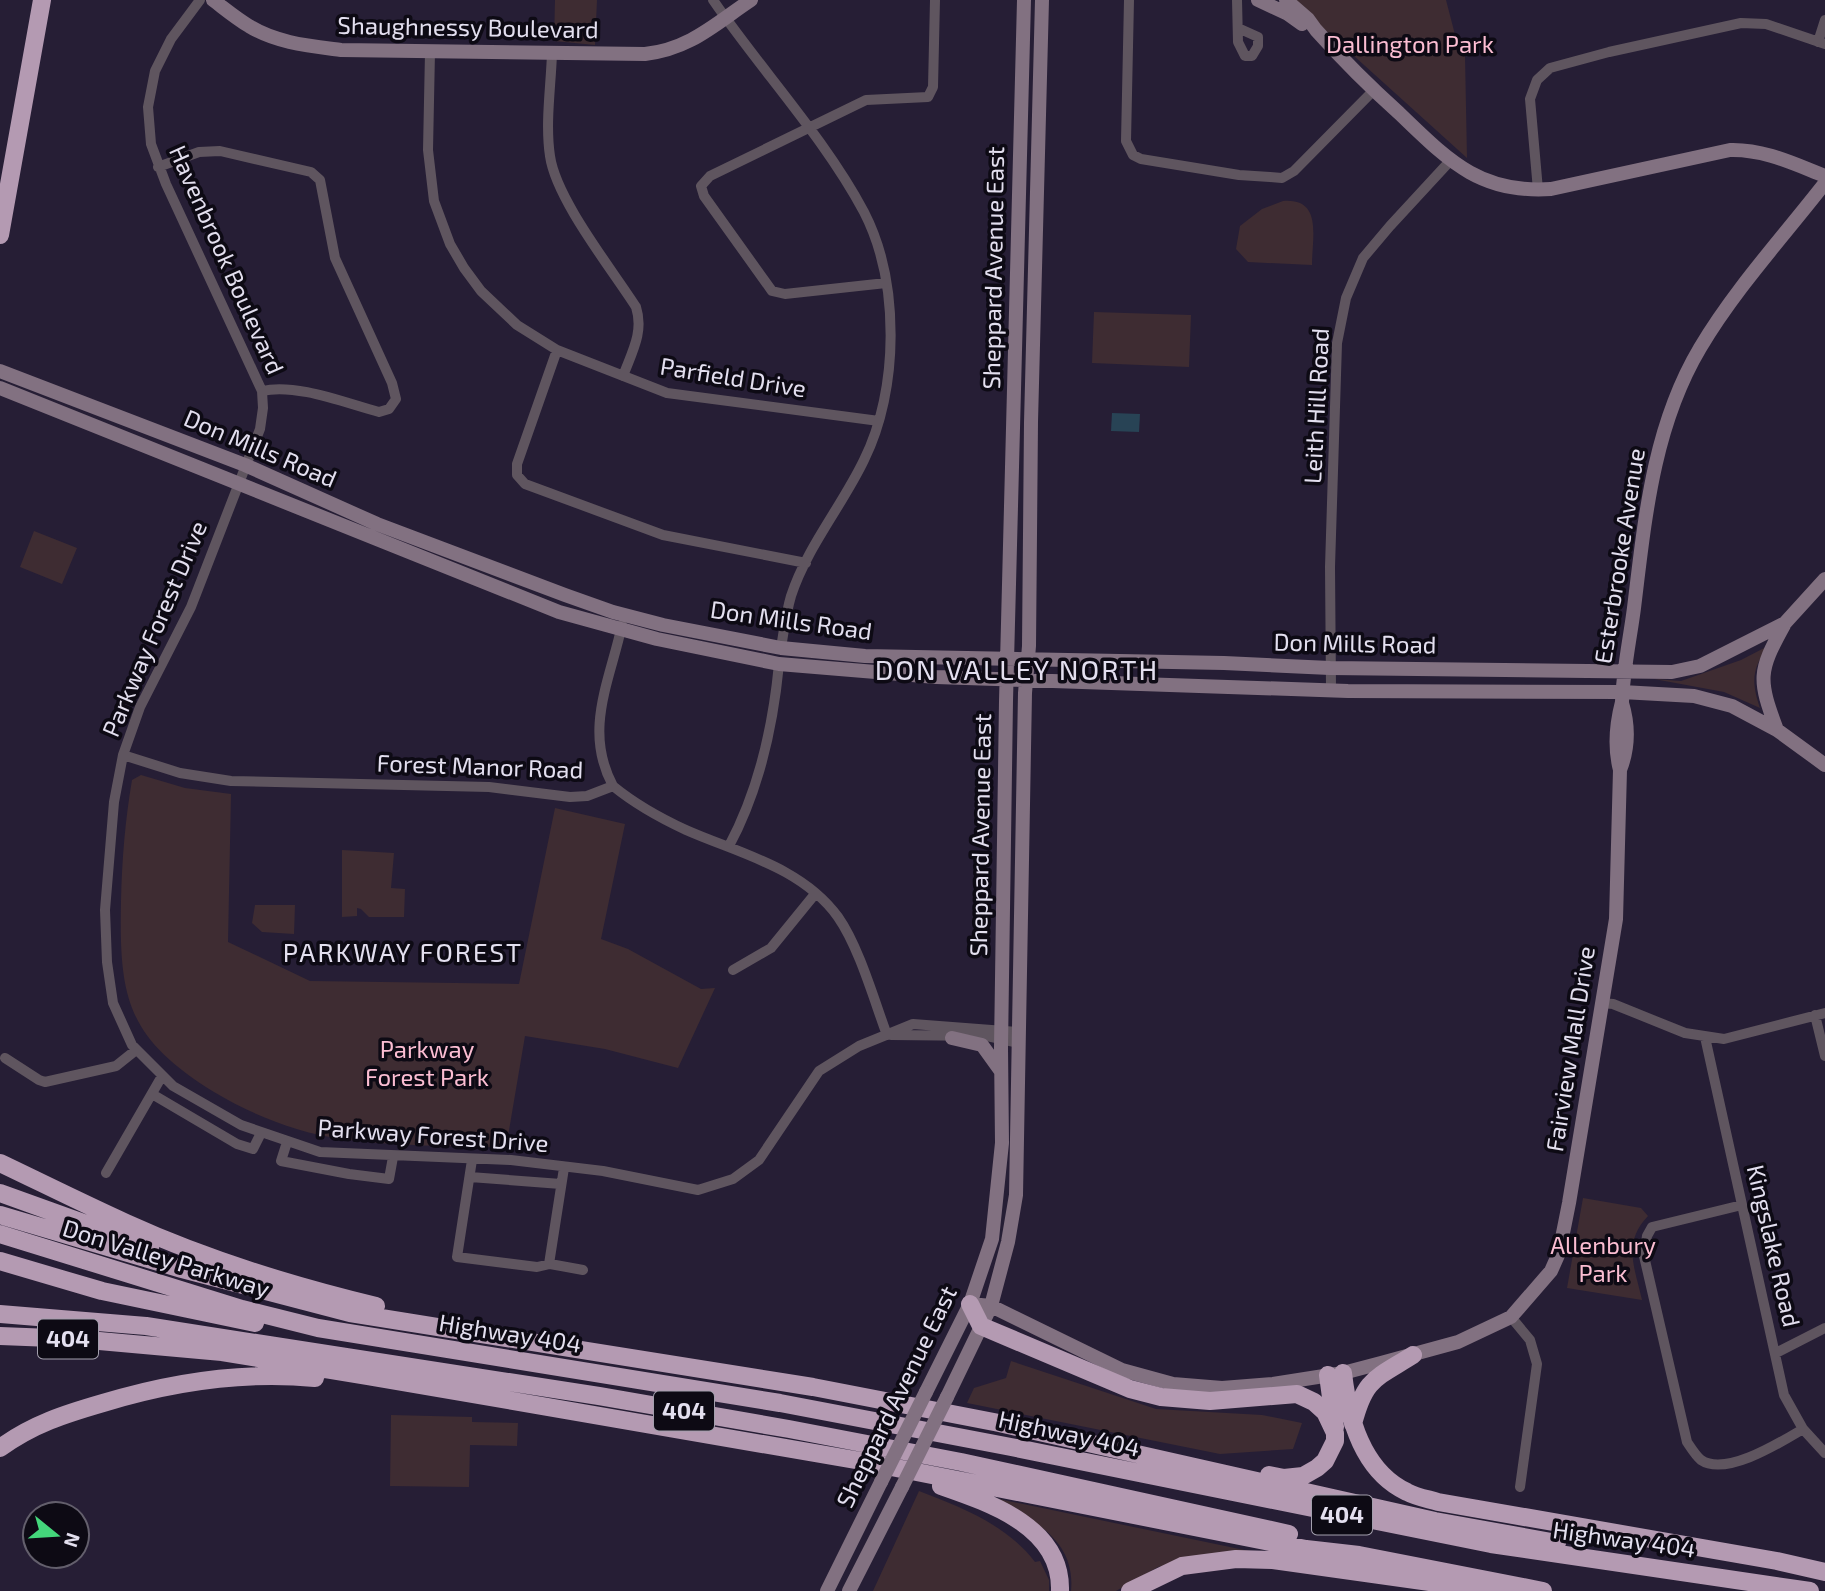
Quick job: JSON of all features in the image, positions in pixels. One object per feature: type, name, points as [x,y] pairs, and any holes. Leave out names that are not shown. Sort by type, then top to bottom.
[{"type":"highway","points":[[0,169],[40,0]]},
{"type":"highway","points":[[0,235],[40,0]]},
{"type":"highway","points":[[2,1163],[128,1224],[256,1273],[397,1311],[558,1345]]},
{"type":"highway","points":[[0,1193],[255,1288]]},
{"type":"highway","points":[[0,1215],[255,1288],[350,1312],[813,1387],[999,1423],[1434,1521],[1642,1559],[1674,1572]]},
{"type":"highway","name":"Don Valley Parkway","points":[[0,1234],[242,1309],[318,1328]]},
{"type":"highway","points":[[0,1261],[102,1291],[208,1315],[257,1323],[318,1328]]},
{"type":"highway","points":[[970,1304],[981,1326],[1130,1389],[1161,1398],[1210,1401],[1297,1394],[1314,1402],[1325,1412],[1335,1433]]},
{"type":"highway","name":"Highway 404","points":[[0,1314],[146,1326],[598,1396],[789,1429],[961,1462],[1310,1538],[1359,1555]]},
{"type":"highway","name":"Highway 404","points":[[318,1328],[780,1404],[1011,1447],[1491,1544],[1810,1591]]},
{"type":"highway","name":"Highway 404","points":[[0,1336],[77,1339],[222,1352],[368,1376],[861,1461],[1306,1549],[1359,1555],[1543,1591]]},
{"type":"highway","points":[[1353,1424],[1361,1396],[1370,1382],[1413,1355]]},
{"type":"highway","points":[[813,1387],[856,1389],[932,1402],[1284,1478],[1303,1476],[1317,1468],[1325,1461],[1335,1441],[1335,1374]]},
{"type":"highway","points":[[1335,1374],[1364,1452],[1382,1475],[1406,1492],[1438,1502],[1825,1572]]},
{"type":"highway","points":[[0,1448],[50,1419],[164,1386],[250,1376],[297,1377],[457,1393]]},
{"type":"highway","points":[[0,1460],[19,1446],[76,1415],[109,1401]]},
{"type":"highway","points":[[861,1461],[967,1495],[1014,1516],[1035,1533],[1048,1551],[1055,1563],[1060,1591]]},
{"type":"highway","points":[[1130,1591],[1182,1566],[1236,1559],[1273,1560],[1482,1591],[1543,1591]]},
{"type":"main road","name":"Shaughnessy Boulevard","points":[[213,0],[250,27],[274,38],[301,45],[341,50],[552,53],[656,53],[677,48],[695,39],[751,0]]},
{"type":"main road","name":"Sheppard Avenue East","points":[[827,1591],[970,1304],[992,1239],[1002,1143],[1001,1035],[1007,660],[1024,0]]},
{"type":"main road","name":"Sheppard Avenue East","points":[[849,1591],[990,1306],[1008,1241],[1016,1195],[1042,0]]},
{"type":"main road","points":[[1258,0],[1315,30]]},
{"type":"main road","points":[[1286,0],[1308,19],[1315,30],[1374,90],[1450,161],[1488,181],[1506,187],[1538,190],[1573,186],[1731,150],[1765,153],[1825,176]]},
{"type":"main road","name":"Esterbrooke Avenue","points":[[1622,697],[1652,474],[1684,377],[1719,318],[1825,183]]},
{"type":"main road","name":"Don Mills Road","points":[[0,371],[244,465],[377,524],[565,595],[624,615],[781,648],[865,656],[1007,660],[1224,663],[1329,668],[1672,672],[1700,666],[1785,624]]},
{"type":"main road","name":"Don Mills Road","points":[[0,388],[559,612],[657,639],[779,664],[936,677],[1622,697],[1694,696],[1732,706],[1777,730],[1825,765]]},
{"type":"main road","points":[[1777,730],[1764,695],[1762,679],[1766,656],[1785,624],[1825,579]]},
{"type":"main road","name":"Fairview Mall Drive","points":[[970,1304],[990,1306],[1122,1370],[1173,1384],[1222,1388],[1273,1384],[1335,1374],[1413,1355],[1458,1342],[1511,1317],[1542,1284],[1559,1253],[1616,919],[1620,770],[1616,753],[1622,697]]},
{"type":"main road","points":[[952,1038],[982,1045],[989,1051],[1001,1071]]},
{"type":"street","name":"Havenbrook Boulevard","points":[[200,0],[171,39],[155,71],[148,107],[151,144],[158,167],[262,391],[260,429],[244,465]]},
{"type":"street","points":[[713,0],[834,163],[865,215],[886,283],[890,312],[890,362],[879,421],[864,460],[792,593],[781,648]]},
{"type":"street","points":[[886,283],[785,294],[772,291],[704,196],[701,186],[705,178],[866,100],[923,99],[930,95],[933,87],[935,0]]},
{"type":"street","points":[[1129,0],[1126,141],[1133,155],[1141,159],[1239,175],[1282,178],[1294,171],[1374,90]]},
{"type":"street","points":[[1237,0],[1238,28]]},
{"type":"street","points":[[1538,190],[1530,99],[1537,80],[1550,68],[1587,57],[1741,23],[1766,24],[1821,43],[1825,20]]},
{"type":"street","name":"Parfield Drive","points":[[430,51],[429,173],[434,201],[450,244],[464,268],[498,309],[527,332],[557,350],[667,393],[879,421]]},
{"type":"street","points":[[552,53],[549,138],[554,174],[564,197],[636,307],[640,320],[639,333],[623,376]]},
{"type":"street","points":[[158,167],[199,152],[220,151],[311,172],[320,180],[335,258],[392,383],[396,399],[389,409],[379,412],[294,390],[262,391]]},
{"type":"street","name":"Leith Hill Road","points":[[1331,689],[1330,567],[1337,343],[1346,298],[1363,258],[1450,161]]},
{"type":"street","points":[[557,350],[517,464],[517,475],[525,484],[663,535],[806,563]]},
{"type":"street","name":"Parkway Forest Drive","points":[[244,465],[191,607],[140,707],[123,755],[109,842],[105,910],[107,962],[113,1003],[136,1050],[173,1086],[241,1125],[320,1152],[511,1160],[603,1171],[698,1190],[733,1179],[759,1160],[819,1071],[859,1046],[913,1024],[1019,1037]]},
{"type":"street","points":[[613,786],[601,753],[598,729],[602,694],[624,615]]},
{"type":"street","points":[[729,846],[756,783],[768,742],[779,664]]},
{"type":"street","name":"Forest Manor Road","points":[[123,755],[180,773],[231,781],[489,787],[570,797],[587,796],[613,786],[631,801],[675,824],[784,871],[815,894],[836,914],[847,930],[887,1035]]},
{"type":"street","points":[[733,970],[771,948],[815,894]]},
{"type":"street","points":[[1602,1003],[1613,1004],[1685,1033],[1724,1039],[1820,1014],[1825,1056]]},
{"type":"street","name":"Parkway Forest Drive","points":[[887,1035],[952,1038],[1001,1035]]},
{"type":"street","name":"Kingslake Road","points":[[1705,1037],[1784,1395],[1803,1429],[1825,1453]]},
{"type":"street","points":[[5,1058],[45,1082],[116,1066],[136,1050]]},
{"type":"street","points":[[106,1173],[162,1076]]},
{"type":"street","points":[[152,1094],[237,1144],[253,1149],[261,1133]]},
{"type":"street","points":[[287,1142],[281,1161],[349,1174],[389,1179],[393,1157]]},
{"type":"street","points":[[472,1160],[457,1256],[537,1267],[549,1264],[583,1270]]},
{"type":"street","points":[[549,1264],[564,1168]]},
{"type":"street","points":[[470,1177],[561,1184]]},
{"type":"street","points":[[1742,1205],[1652,1227],[1644,1245],[1644,1256],[1687,1443],[1701,1460],[1715,1465],[1727,1465],[1770,1448],[1803,1429]]},
{"type":"street","points":[[1511,1317],[1530,1340],[1538,1364],[1520,1487]]},
{"type":"street","points":[[1776,1353],[1825,1328]]},
{"type":"green space","points":[[555,0],[597,0],[595,45],[554,41]]},
{"type":"green space","name":"Dallington Park","points":[[1292,0],[1446,0],[1459,50],[1465,56],[1467,158]]},
{"type":"green space","points":[[1283,201],[1296,202],[1310,213],[1313,232],[1312,265],[1248,262],[1236,249],[1240,226],[1262,209]]},
{"type":"green space","points":[[1094,312],[1191,315],[1189,367],[1092,363]]},
{"type":"green space","points":[[34,531],[77,548],[62,584],[20,567]]},
{"type":"green space","points":[[1768,646],[1756,669],[1754,683],[1760,708],[1724,692],[1654,679],[1681,681],[1741,660]]},
{"type":"green space","name":"Parkway Forest Park","points":[[141,775],[185,788],[231,794],[228,942],[310,981],[519,984],[555,808],[625,824],[601,939],[628,949],[701,989],[715,988],[678,1068],[605,1049],[525,1036],[506,1148],[363,1142],[325,1136],[276,1122],[214,1092],[185,1072],[162,1053],[146,1034],[134,1013],[122,965],[121,901],[124,840],[132,780]]},
{"type":"green space","points":[[342,850],[394,853],[391,888],[405,889],[404,917],[369,917],[357,908],[357,916],[342,917]]},
{"type":"green space","points":[[255,905],[295,905],[294,934],[262,932],[252,923]]},
{"type":"green space","name":"Allenbury Park","points":[[1583,1198],[1641,1208],[1648,1216],[1635,1236],[1633,1246],[1634,1266],[1642,1300],[1567,1288]]},
{"type":"green space","points":[[1011,1361],[1156,1409],[1262,1415],[1302,1423],[1293,1449],[1220,1454],[967,1403],[974,1388],[1006,1378]]},
{"type":"green space","points":[[391,1415],[472,1417],[472,1422],[518,1423],[517,1446],[470,1445],[469,1487],[390,1486]]},
{"type":"green space","points":[[919,1491],[997,1527],[1024,1549],[1035,1562],[1040,1561],[1049,1580],[1049,1591],[873,1591]]},
{"type":"green space","points":[[994,1498],[1254,1552],[1199,1557],[1158,1567],[1116,1591],[1071,1591],[1071,1573],[1059,1545],[1036,1523]]},
{"type":"water","points":[[1112,413],[1140,414],[1139,432],[1111,431]]},
{"type":"district","name":"DON VALLEY NORTH","points":[[1017,670]]},
{"type":"district","name":"PARKWAY FOREST","points":[[403,953]]}]
